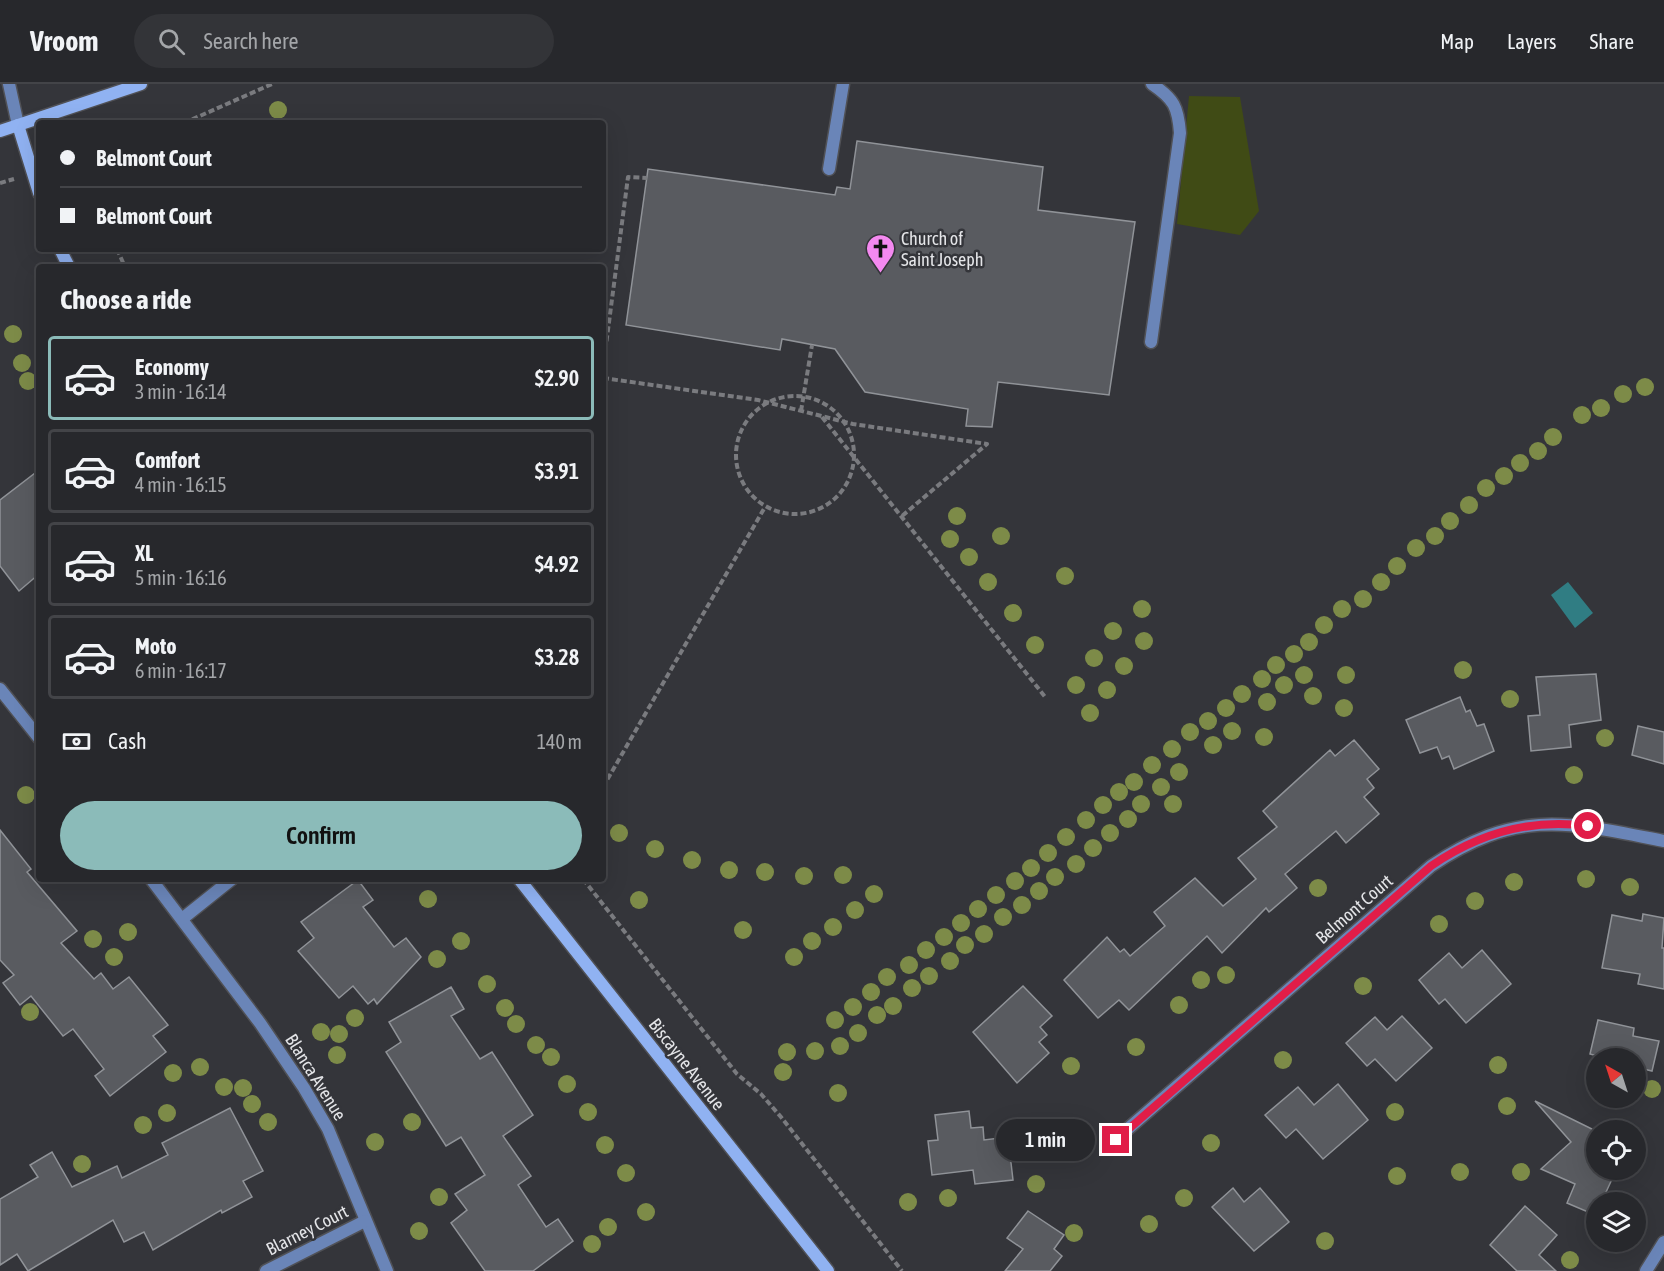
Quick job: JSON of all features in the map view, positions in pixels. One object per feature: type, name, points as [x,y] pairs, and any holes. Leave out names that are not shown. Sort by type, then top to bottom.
[{"type":"street","points":[[9,84],[18,125],[36,183]]},
{"type":"street","points":[[0,131],[141,84]]},
{"type":"street","points":[[829,169],[843,84]]},
{"type":"street","points":[[1151,342],[1180,133],[1179,115],[1172,99],[1152,84]]},
{"type":"street","points":[[0,689],[36,734]]},
{"type":"street","name":"Belmont Court","points":[[1116,1140],[1431,866],[1458,848],[1514,827],[1542,823],[1582,826],[1664,841]]},
{"type":"street","name":"Blanca Avenue","points":[[153,882],[260,1023],[304,1088],[328,1129],[387,1271]]},
{"type":"street","points":[[182,919],[228,882]]},
{"type":"street","name":"Biscayne Avenue","points":[[521,882],[828,1271]]},
{"type":"street","name":"Blarney Court","points":[[266,1271],[365,1221]]},
{"type":"street","points":[[1646,1271],[1664,1242]]},
{"type":"path","points":[[191,120],[272,84]]},
{"type":"path","points":[[606,345],[628,177],[647,178]]},
{"type":"path","points":[[801,411],[812,345]]},
{"type":"path","points":[[606,378],[768,403],[845,422],[987,444],[902,516]]},
{"type":"path","points":[[804,395],[834,409],[845,422],[853,441],[854,458],[849,477],[829,503],[811,511],[796,514],[781,513],[765,507],[738,474],[735,460],[738,442],[747,421],[756,410],[784,396],[804,395]]},
{"type":"path","points":[[822,416],[1046,698]]},
{"type":"path","points":[[606,782],[765,507]]},
{"type":"path","points":[[585,882],[737,1074],[761,1094],[781,1117],[902,1271]]},
{"type":"green space","points":[[1189,96],[1240,97],[1259,211],[1240,235],[1177,224]]},
{"type":"water","points":[[1568,582],[1593,613],[1575,628],[1551,595]]},
{"type":"building","name":"Church of Saint Joseph","points":[[857,141],[1043,167],[1038,210],[1135,222],[1109,395],[998,382],[992,427],[966,426],[968,409],[865,392],[835,349],[782,339],[780,350],[626,325],[648,169],[835,195],[837,187],[850,189]]},
{"type":"building","points":[[36,472],[36,577],[19,591],[0,566],[0,500]]},
{"type":"building","points":[[1596,674],[1601,720],[1569,725],[1571,747],[1531,751],[1528,716],[1540,715],[1536,677]]},
{"type":"building","points":[[1460,697],[1466,712],[1470,710],[1477,726],[1484,724],[1494,751],[1454,769],[1449,756],[1442,759],[1437,747],[1420,753],[1406,720]]},
{"type":"building","points":[[1638,726],[1664,732],[1664,764],[1632,755]]},
{"type":"building","points":[[1354,740],[1379,769],[1367,779],[1374,788],[1364,797],[1379,814],[1346,843],[1336,831],[1285,874],[1297,888],[1269,912],[1266,908],[1222,953],[1207,936],[1129,1010],[1119,1000],[1098,1018],[1064,980],[1107,937],[1120,952],[1124,949],[1130,956],[1165,926],[1154,912],[1195,878],[1223,906],[1256,879],[1238,858],[1277,827],[1263,811],[1330,750],[1335,756]]},
{"type":"building","points":[[0,830],[31,869],[27,872],[77,931],[61,943],[94,979],[101,973],[113,989],[129,977],[168,1025],[153,1036],[166,1052],[110,1096],[95,1076],[104,1069],[73,1029],[63,1036],[31,996],[20,1005],[3,983],[14,975],[0,960]]},
{"type":"building","points":[[355,882],[360,882],[373,900],[363,907],[394,947],[406,938],[421,957],[377,1004],[374,999],[368,1004],[353,986],[339,998],[298,951],[314,938],[301,922]]},
{"type":"building","points":[[1643,914],[1664,918],[1662,948],[1664,948],[1664,989],[1638,984],[1640,974],[1602,968],[1612,915],[1642,921]]},
{"type":"building","points":[[1482,950],[1511,984],[1466,1023],[1445,999],[1439,1004],[1419,980],[1449,953],[1462,968]]},
{"type":"building","points":[[1023,986],[1052,1016],[1040,1027],[1047,1035],[1039,1042],[1049,1053],[1017,1083],[973,1032]]},
{"type":"building","points":[[451,987],[464,1009],[451,1016],[480,1059],[492,1052],[533,1115],[503,1136],[531,1176],[518,1185],[546,1227],[558,1219],[573,1241],[533,1271],[485,1271],[451,1223],[467,1210],[455,1194],[485,1175],[461,1137],[446,1146],[386,1052],[401,1042],[389,1022]]},
{"type":"building","points":[[1402,1016],[1432,1048],[1396,1081],[1375,1059],[1367,1066],[1346,1043],[1375,1017],[1387,1030]]},
{"type":"building","points":[[1598,1020],[1634,1028],[1633,1036],[1659,1041],[1652,1071],[1646,1070],[1646,1048],[1591,1048]]},
{"type":"building","points":[[1338,1084],[1368,1120],[1323,1159],[1296,1129],[1286,1138],[1265,1115],[1298,1087],[1314,1105]]},
{"type":"building","points":[[1535,1101],[1586,1126],[1586,1180],[1612,1180],[1606,1192],[1586,1192],[1586,1211],[1567,1203],[1575,1184],[1541,1169],[1571,1142]]},
{"type":"building","points":[[230,1108],[263,1171],[243,1181],[252,1197],[222,1213],[221,1210],[153,1250],[144,1232],[124,1242],[113,1220],[28,1271],[17,1254],[0,1265],[0,1199],[38,1177],[30,1165],[52,1152],[72,1187],[117,1166],[122,1178],[168,1155],[162,1143]]},
{"type":"building","points":[[969,1111],[971,1128],[983,1127],[984,1140],[1008,1137],[1013,1180],[975,1184],[973,1170],[932,1175],[928,1141],[938,1140],[935,1115]]},
{"type":"building","points":[[1233,1188],[1244,1202],[1260,1188],[1289,1222],[1254,1251],[1212,1207]]},
{"type":"building","points":[[1525,1206],[1557,1235],[1539,1255],[1556,1271],[1517,1271],[1490,1245]]},
{"type":"building","points":[[1028,1211],[1064,1235],[1054,1249],[1062,1256],[1050,1271],[1005,1271],[1023,1249],[1007,1238]]},
{"type":"place","name":"Church of Saint Joseph","points":[[880,274]]},
{"type":"route","points":[[1116,1140],[1431,866],[1458,848],[1514,827],[1542,823],[1588,826]]}]
